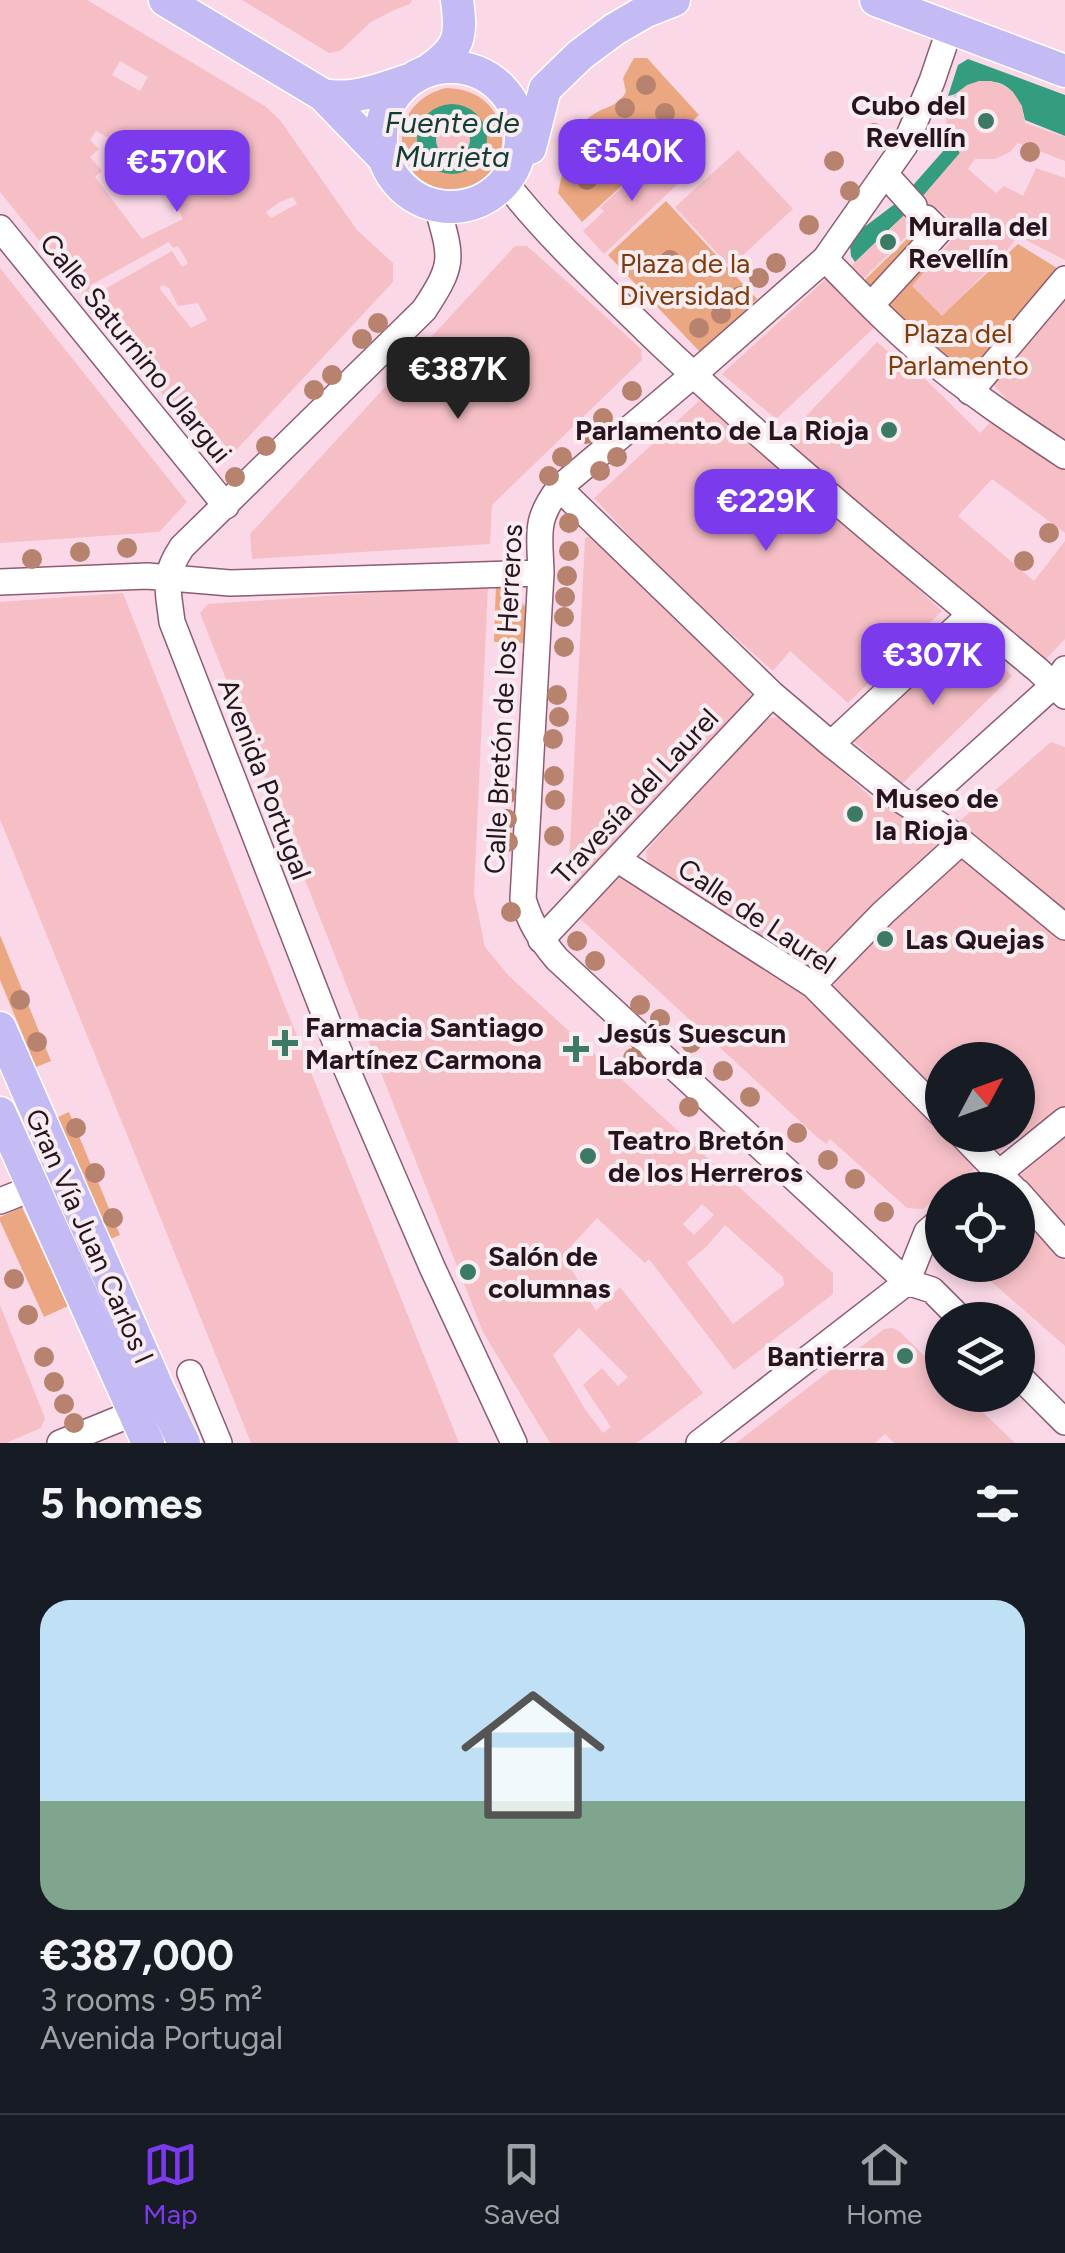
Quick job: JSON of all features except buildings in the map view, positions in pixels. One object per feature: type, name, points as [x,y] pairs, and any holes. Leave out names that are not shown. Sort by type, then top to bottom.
[{"type":"main road","points":[[165,0],[323,95],[383,157]]},
{"type":"main road","points":[[459,13],[456,44],[444,59],[390,101],[379,140],[389,171],[409,194],[422,202],[450,208],[486,198],[523,162],[530,149],[544,89],[615,29],[674,0]]},
{"type":"main road","points":[[876,0],[1065,71]]},
{"type":"main road","points":[[323,95],[351,96],[445,67],[478,72],[507,95],[517,113],[520,152],[509,177]]},
{"type":"main road","name":"Gran Vía Juan Carlos I","points":[[0,1028],[184,1443]]},
{"type":"main road","name":"Gran Vía Juan Carlos I","points":[[0,1112],[141,1428]]},
{"type":"street","name":"Calle Bretón de los Herreros","points":[[944,1302],[932,1290],[907,1282],[557,959],[541,940],[523,899],[541,573],[540,524],[545,507],[559,488],[824,259],[905,144],[950,28]]},
{"type":"street","points":[[871,306],[940,231],[885,174]]},
{"type":"street","points":[[509,177],[536,220],[694,375],[971,614],[1061,683],[916,810]]},
{"type":"street","points":[[167,576],[182,547],[424,310],[445,278],[450,250],[437,206]]},
{"type":"street","name":"Calle Saturnino Ulargui","points":[[0,228],[226,506]]},
{"type":"street","points":[[824,259],[920,352],[970,392],[1065,456]]},
{"type":"street","points":[[970,392],[1065,279]]},
{"type":"street","points":[[559,488],[772,694],[1065,927]]},
{"type":"street","points":[[0,582],[167,576],[230,583],[541,573]]},
{"type":"street","name":"Avenida Portugal","points":[[167,576],[172,622],[338,1049],[432,1267],[514,1443]]},
{"type":"street","points":[[831,744],[971,614]]},
{"type":"street","name":"Travesía del Laurel","points":[[541,940],[772,694]]},
{"type":"street","points":[[813,985],[883,912],[961,842]]},
{"type":"street","name":"Calle de Laurel","points":[[617,860],[813,985],[925,1098]]},
{"type":"street","points":[[1022,1172],[1065,1120]]},
{"type":"street","points":[[979,1152],[998,1172]]},
{"type":"street","points":[[0,1201],[33,1188]]},
{"type":"street","points":[[1035,1212],[1065,1245]]},
{"type":"street","points":[[699,1443],[907,1282],[925,1237]]},
{"type":"street","points":[[190,1373],[219,1443]]},
{"type":"street","points":[[1035,1392],[1065,1422]]},
{"type":"street","points":[[60,1443],[141,1428]]},
{"type":"green space","points":[[634,58],[647,58],[699,115],[582,222],[558,193],[568,149],[585,121],[615,104],[626,92],[623,78]]},
{"type":"green space","points":[[446,88],[470,93],[488,104],[498,120],[502,138],[500,156],[491,172],[475,184],[454,189],[434,186],[418,177],[407,163],[402,146],[403,128],[411,111],[425,97]]},
{"type":"green space","name":"Plaza de la Diversidad","points":[[666,201],[757,299],[701,353],[608,255]]},
{"type":"green space","name":"Plaza del Parlamento","points":[[936,211],[958,229],[913,286],[942,315],[1018,244],[1065,273],[1065,279],[961,402],[848,296]]},
{"type":"green space","points":[[496,585],[516,595],[529,611],[526,643],[494,642]]},
{"type":"green space","points":[[0,935],[51,1061],[36,1067],[0,980]]},
{"type":"green space","points":[[69,1112],[120,1235],[108,1240],[56,1118]]},
{"type":"green space","points":[[22,1207],[68,1306],[44,1317],[0,1221],[0,1217]]},
{"type":"water","points":[[968,59],[1065,95],[1065,136],[1025,120],[1018,100],[1003,84],[988,82],[948,96],[958,65]]},
{"type":"water","name":"Fuente de Murrieta","points":[[452,104],[466,106],[477,114],[485,125],[485,153],[477,164],[466,172],[452,174],[438,172],[427,164],[419,153],[417,139],[419,125],[427,114],[438,106]]},
{"type":"water","points":[[952,141],[960,153],[917,203],[855,262],[850,245],[855,234],[900,200]]},
{"type":"place","name":"Cubo del Revellín","points":[[986,121]]},
{"type":"place","name":"Muralla del Revellín","points":[[888,242]]},
{"type":"place","name":"Parlamento de La Rioja","points":[[889,430]]},
{"type":"place","name":"Museo de la Rioja","points":[[855,814]]},
{"type":"place","name":"Las Quejas","points":[[885,939]]},
{"type":"place","name":"Farmacia Santiago Martínez Carmona","points":[[285,1043]]},
{"type":"place","name":"Jesús Suescun Laborda","points":[[576,1049]]},
{"type":"place","name":"Teatro Bretón de los Herreros","points":[[588,1156]]},
{"type":"place","name":"Salón de columnas","points":[[468,1272]]},
{"type":"place","name":"Bantierra","points":[[905,1356]]}]
